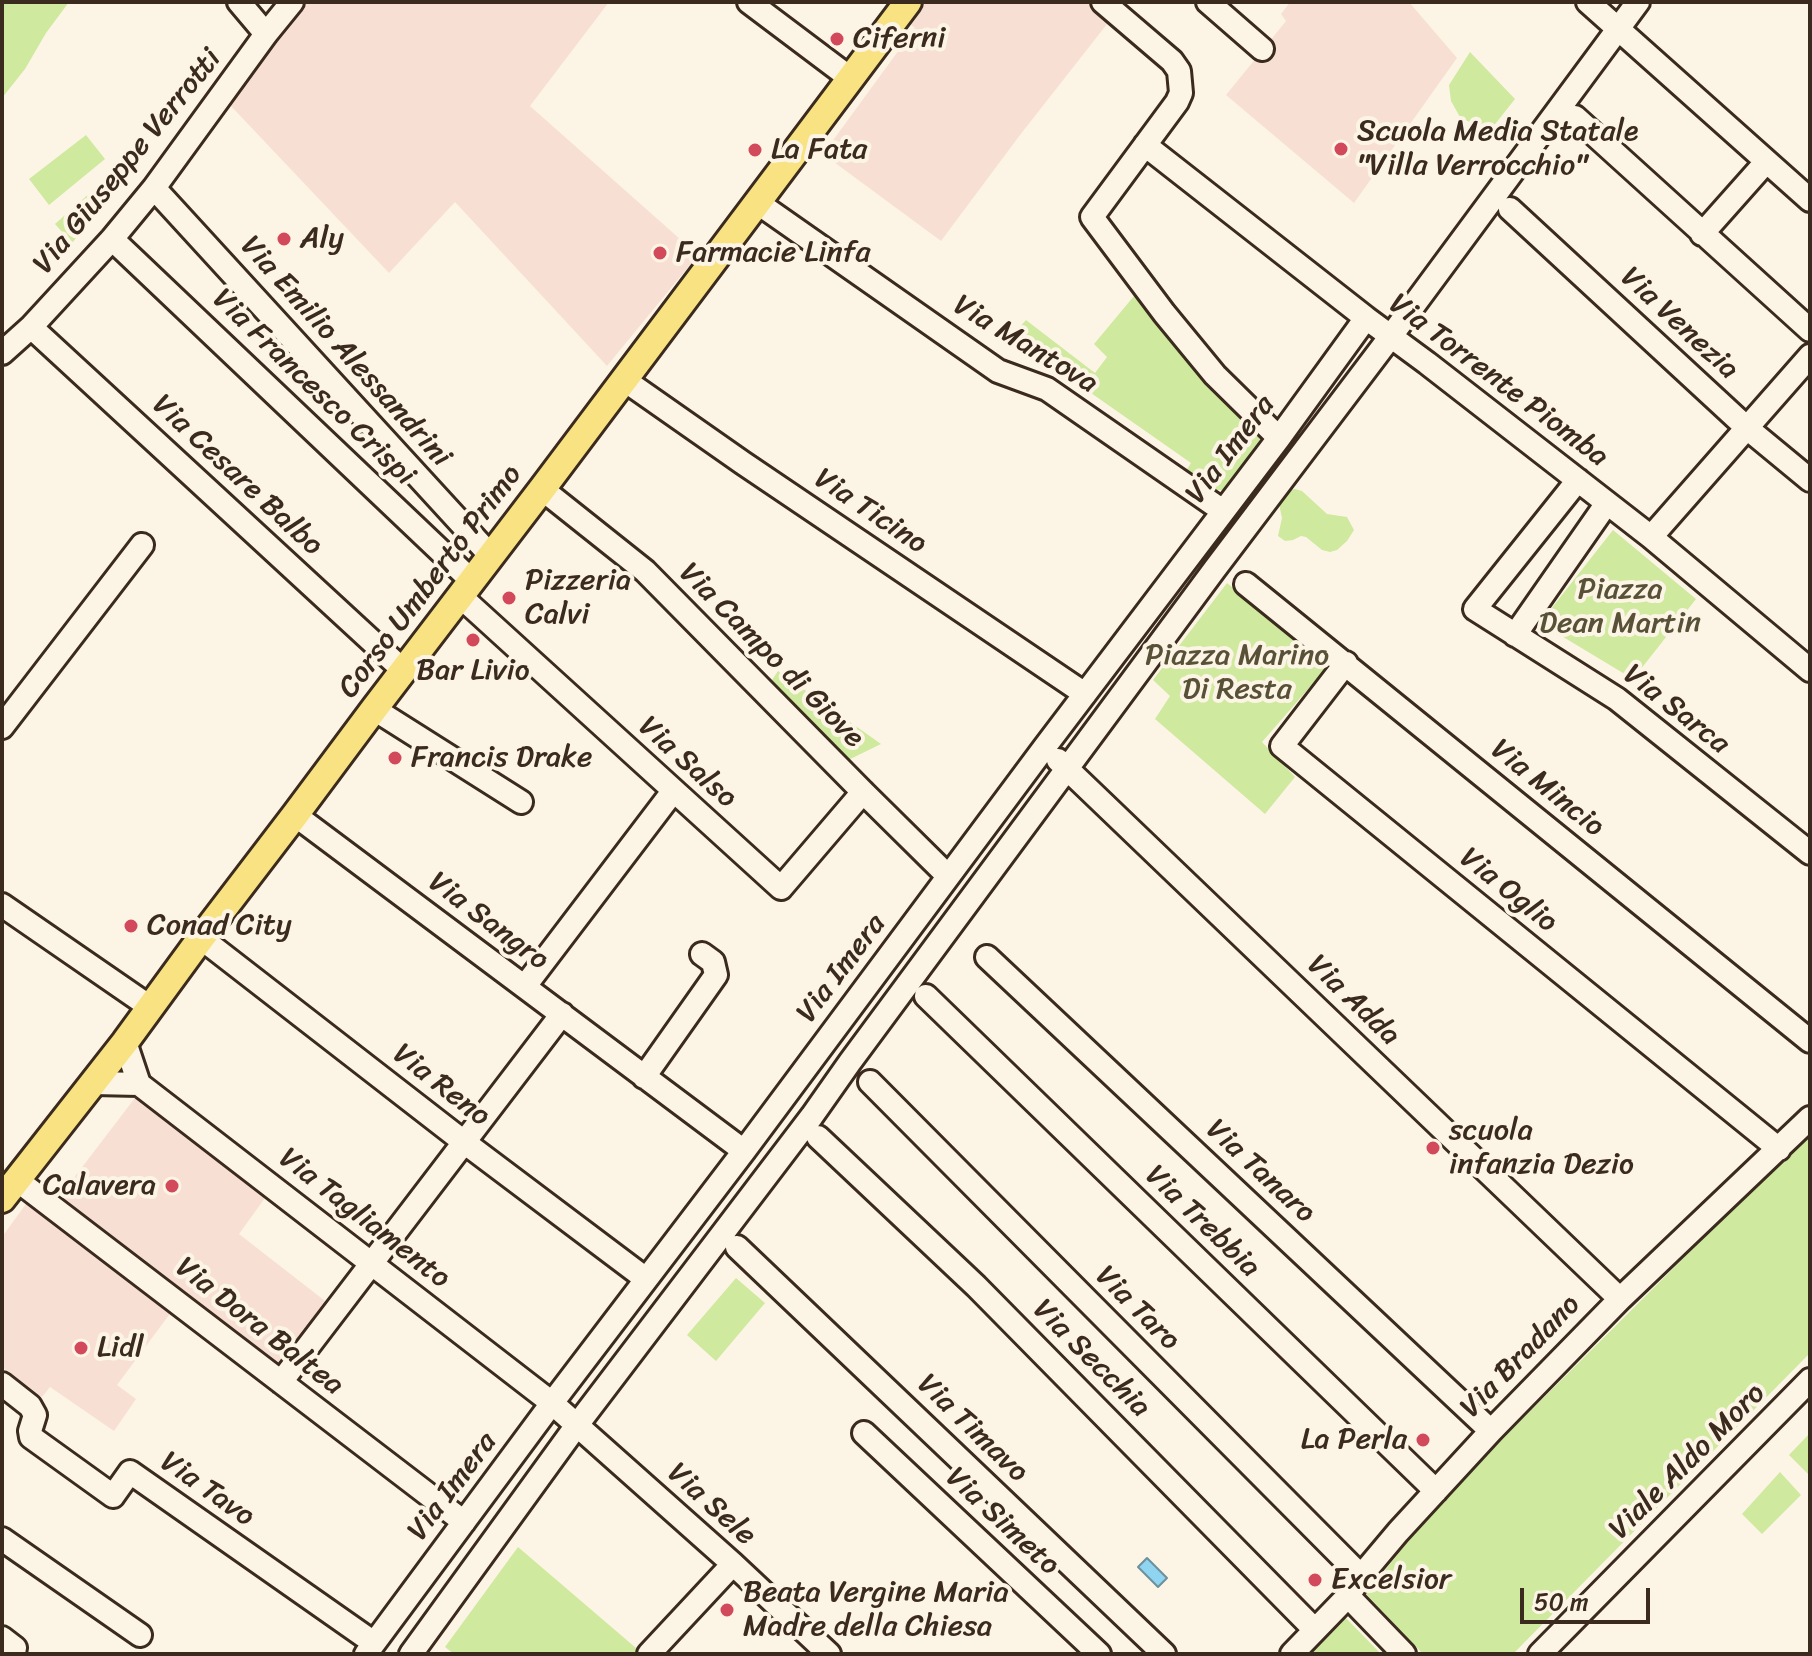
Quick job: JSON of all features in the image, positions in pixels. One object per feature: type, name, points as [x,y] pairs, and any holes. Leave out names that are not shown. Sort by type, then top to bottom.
[{"type":"main road","name":"Corso Umberto Primo","points":[[8,1187],[94,1083],[908,2]]},
{"type":"street","points":[[239,2],[266,34]]},
{"type":"street","name":"Via Giuseppe Verrotti","points":[[2,353],[31,327],[112,239],[154,188],[292,2]]},
{"type":"street","points":[[749,2],[850,78]]},
{"type":"street","points":[[1103,2],[1172,61],[1179,71],[1181,93],[1092,217],[1215,375],[1279,438]]},
{"type":"street","points":[[1208,2],[1262,49]]},
{"type":"street","points":[[411,1654],[577,1425],[812,1116],[1638,2]]},
{"type":"street","points":[[1593,4],[1810,200]]},
{"type":"street","points":[[1575,117],[1810,330]]},
{"type":"street","name":"Via Torrente Piomba","points":[[1145,145],[1651,537],[1810,670]]},
{"type":"street","points":[[1702,234],[1766,162]]},
{"type":"street","name":"Via Emilio Alessandrini","points":[[154,188],[491,556]]},
{"type":"street","name":"Via Mantova","points":[[758,203],[998,371],[1047,389],[1223,511]]},
{"type":"street","name":"Via Venezia","points":[[1510,209],[1747,428],[1810,480]]},
{"type":"street","name":"Via Francesco Crispi","points":[[112,239],[466,589]]},
{"type":"street","name":"Via Imera","points":[[370,1648],[1366,318]]},
{"type":"street","name":"Via Cesare Balbo","points":[[31,327],[403,670]]},
{"type":"street","points":[[1651,537],[1810,356]]},
{"type":"street","name":"Via Ticino","points":[[623,379],[1085,694]]},
{"type":"street","name":"Via Sarca","points":[[1578,480],[1475,609],[1617,699],[1810,853]]},
{"type":"street","name":"Via Campo di Giove","points":[[542,489],[645,571],[948,876]]},
{"type":"street","points":[[1515,635],[1607,503]]},
{"type":"street","points":[[2,727],[142,545]]},
{"type":"street","name":"Via Mincio","points":[[1246,584],[1810,1041]]},
{"type":"street","name":"Via Salso","points":[[466,589],[781,888],[863,792]]},
{"type":"street","name":"Via Oglio","points":[[1346,663],[1282,746],[1779,1149]]},
{"type":"street","points":[[374,709],[521,802]]},
{"type":"street","name":"Via Adda","points":[[1044,748],[1620,1299]]},
{"type":"street","points":[[525,986],[671,794]]},
{"type":"street","name":"Via Sangro","points":[[295,815],[744,1151]]},
{"type":"street","points":[[2,905],[150,1007]]},
{"type":"street","name":"Via Reno","points":[[201,938],[646,1279]]},
{"type":"street","points":[[644,1077],[716,975],[713,962],[702,954]]},
{"type":"street","name":"Via Tanaro","points":[[987,957],[1491,1431]]},
{"type":"street","name":"Via Trebbia","points":[[926,996],[1436,1491]]},
{"type":"street","points":[[281,1382],[562,1014]]},
{"type":"street","points":[[94,1083],[139,1084],[125,1042]]},
{"type":"street","name":"Via Taro","points":[[870,1082],[1361,1576]]},
{"type":"street","name":"Via Tagliamento","points":[[139,1084],[552,1403]]},
{"type":"street","name":"Via Bradano","points":[[1292,1654],[1348,1596],[1361,1576],[1491,1431],[1620,1299],[1810,1118]]},
{"type":"street","name":"Via Secchia","points":[[818,1137],[976,1286],[1315,1630]]},
{"type":"street","name":"Via Dora Baltea","points":[[8,1187],[150,1280],[464,1522]]},
{"type":"street","name":"Via Timavo","points":[[737,1247],[1164,1654]]},
{"type":"street","name":"Viale Aldo Moro","points":[[1540,1654],[1810,1380]]},
{"type":"street","name":"Via Tavo","points":[[2,1384],[30,1406],[35,1415],[31,1437],[56,1456],[113,1496],[130,1472],[370,1648]]},
{"type":"street","name":"Via Sele","points":[[552,1403],[829,1654]]},
{"type":"street","name":"Via Simeto","points":[[864,1433],[1099,1654]]},
{"type":"street","points":[[2,1539],[140,1635]]},
{"type":"street","points":[[649,1654],[733,1564]]},
{"type":"street","points":[[1348,1596],[1404,1654]]},
{"type":"shaded area","points":[[306,2],[609,2],[530,106],[698,255],[607,366],[455,202],[389,273],[229,104]]},
{"type":"shaded area","points":[[883,2],[1090,2],[1111,19],[941,241],[823,154],[915,28]]},
{"type":"shaded area","name":"Scuola Media Statale \"Villa Verrocchio\"","points":[[1290,2],[1409,2],[1457,58],[1354,203],[1226,95],[1286,21],[1281,14]]},
{"type":"shaded area","points":[[141,1090],[270,1191],[239,1234],[329,1304],[279,1370],[57,1200]]},
{"type":"shaded area","points":[[28,1201],[175,1307],[117,1385],[136,1399],[114,1431],[50,1387],[42,1397],[2,1367],[2,1237]]},
{"type":"green space","points":[[3,2],[69,2],[2,98]]},
{"type":"green space","points":[[1470,52],[1515,99],[1492,128],[1475,125],[1460,117],[1451,101],[1449,85]]},
{"type":"green space","points":[[86,135],[105,159],[49,205],[29,179]]},
{"type":"green space","points":[[118,168],[128,177],[72,243],[55,224]]},
{"type":"green space","points":[[1134,296],[1198,371],[1266,438],[1233,484],[1223,490],[1204,487],[1184,474],[1191,463],[1011,337],[1026,320],[1095,373],[1107,357],[1094,344]]},
{"type":"green space","points":[[1295,489],[1302,491],[1327,514],[1347,517],[1354,530],[1337,550],[1322,550],[1306,537],[1285,541],[1278,536],[1282,518],[1280,497]]},
{"type":"green space","name":"Piazza Dean Martin","points":[[1613,530],[1696,599],[1633,679],[1540,623]]},
{"type":"green space","name":"Piazza Marino Di Resta","points":[[1227,583],[1329,665],[1262,742],[1295,777],[1265,814],[1155,719],[1170,696],[1153,680]]},
{"type":"green space","points":[[778,671],[881,744],[842,763],[768,686]]},
{"type":"green space","points":[[1810,1132],[1810,1353],[1513,1654],[1423,1654],[1366,1594],[1440,1501]]},
{"type":"green space","points":[[736,1278],[765,1303],[716,1361],[687,1335]]},
{"type":"green space","points":[[1810,1433],[1810,1476],[1789,1455]]},
{"type":"green space","points":[[1780,1472],[1801,1495],[1762,1534],[1742,1514]]},
{"type":"green space","points":[[518,1547],[643,1654],[454,1654],[445,1647]]},
{"type":"green space","points":[[1343,1615],[1381,1654],[1304,1654]]},
{"type":"water","points":[[1147,1558],[1167,1578],[1158,1587],[1138,1567]]},
{"type":"place","name":"Ciferni","points":[[837,39]]},
{"type":"place","name":"Scuola Media Statale \"Villa Verrocchio\"","points":[[1341,149]]},
{"type":"place","name":"La Fata","points":[[755,150]]},
{"type":"place","name":"Aly","points":[[284,239]]},
{"type":"place","name":"Farmacie Linfa","points":[[660,253]]},
{"type":"place","name":"Pizzeria Calvi","points":[[509,598]]},
{"type":"place","name":"Bar Livio","points":[[473,640]]},
{"type":"place","name":"Francis Drake","points":[[395,758]]},
{"type":"place","name":"Conad City","points":[[131,926]]},
{"type":"place","name":"scuola infanzia Dezio","points":[[1433,1148]]},
{"type":"place","name":"Calavera","points":[[172,1186]]},
{"type":"place","name":"Lidl","points":[[81,1348]]},
{"type":"place","name":"La Perla","points":[[1423,1440]]},
{"type":"place","name":"Excelsior","points":[[1315,1580]]},
{"type":"place","name":"Beata Vergine Maria Madre della Chiesa","points":[[727,1610]]}]
